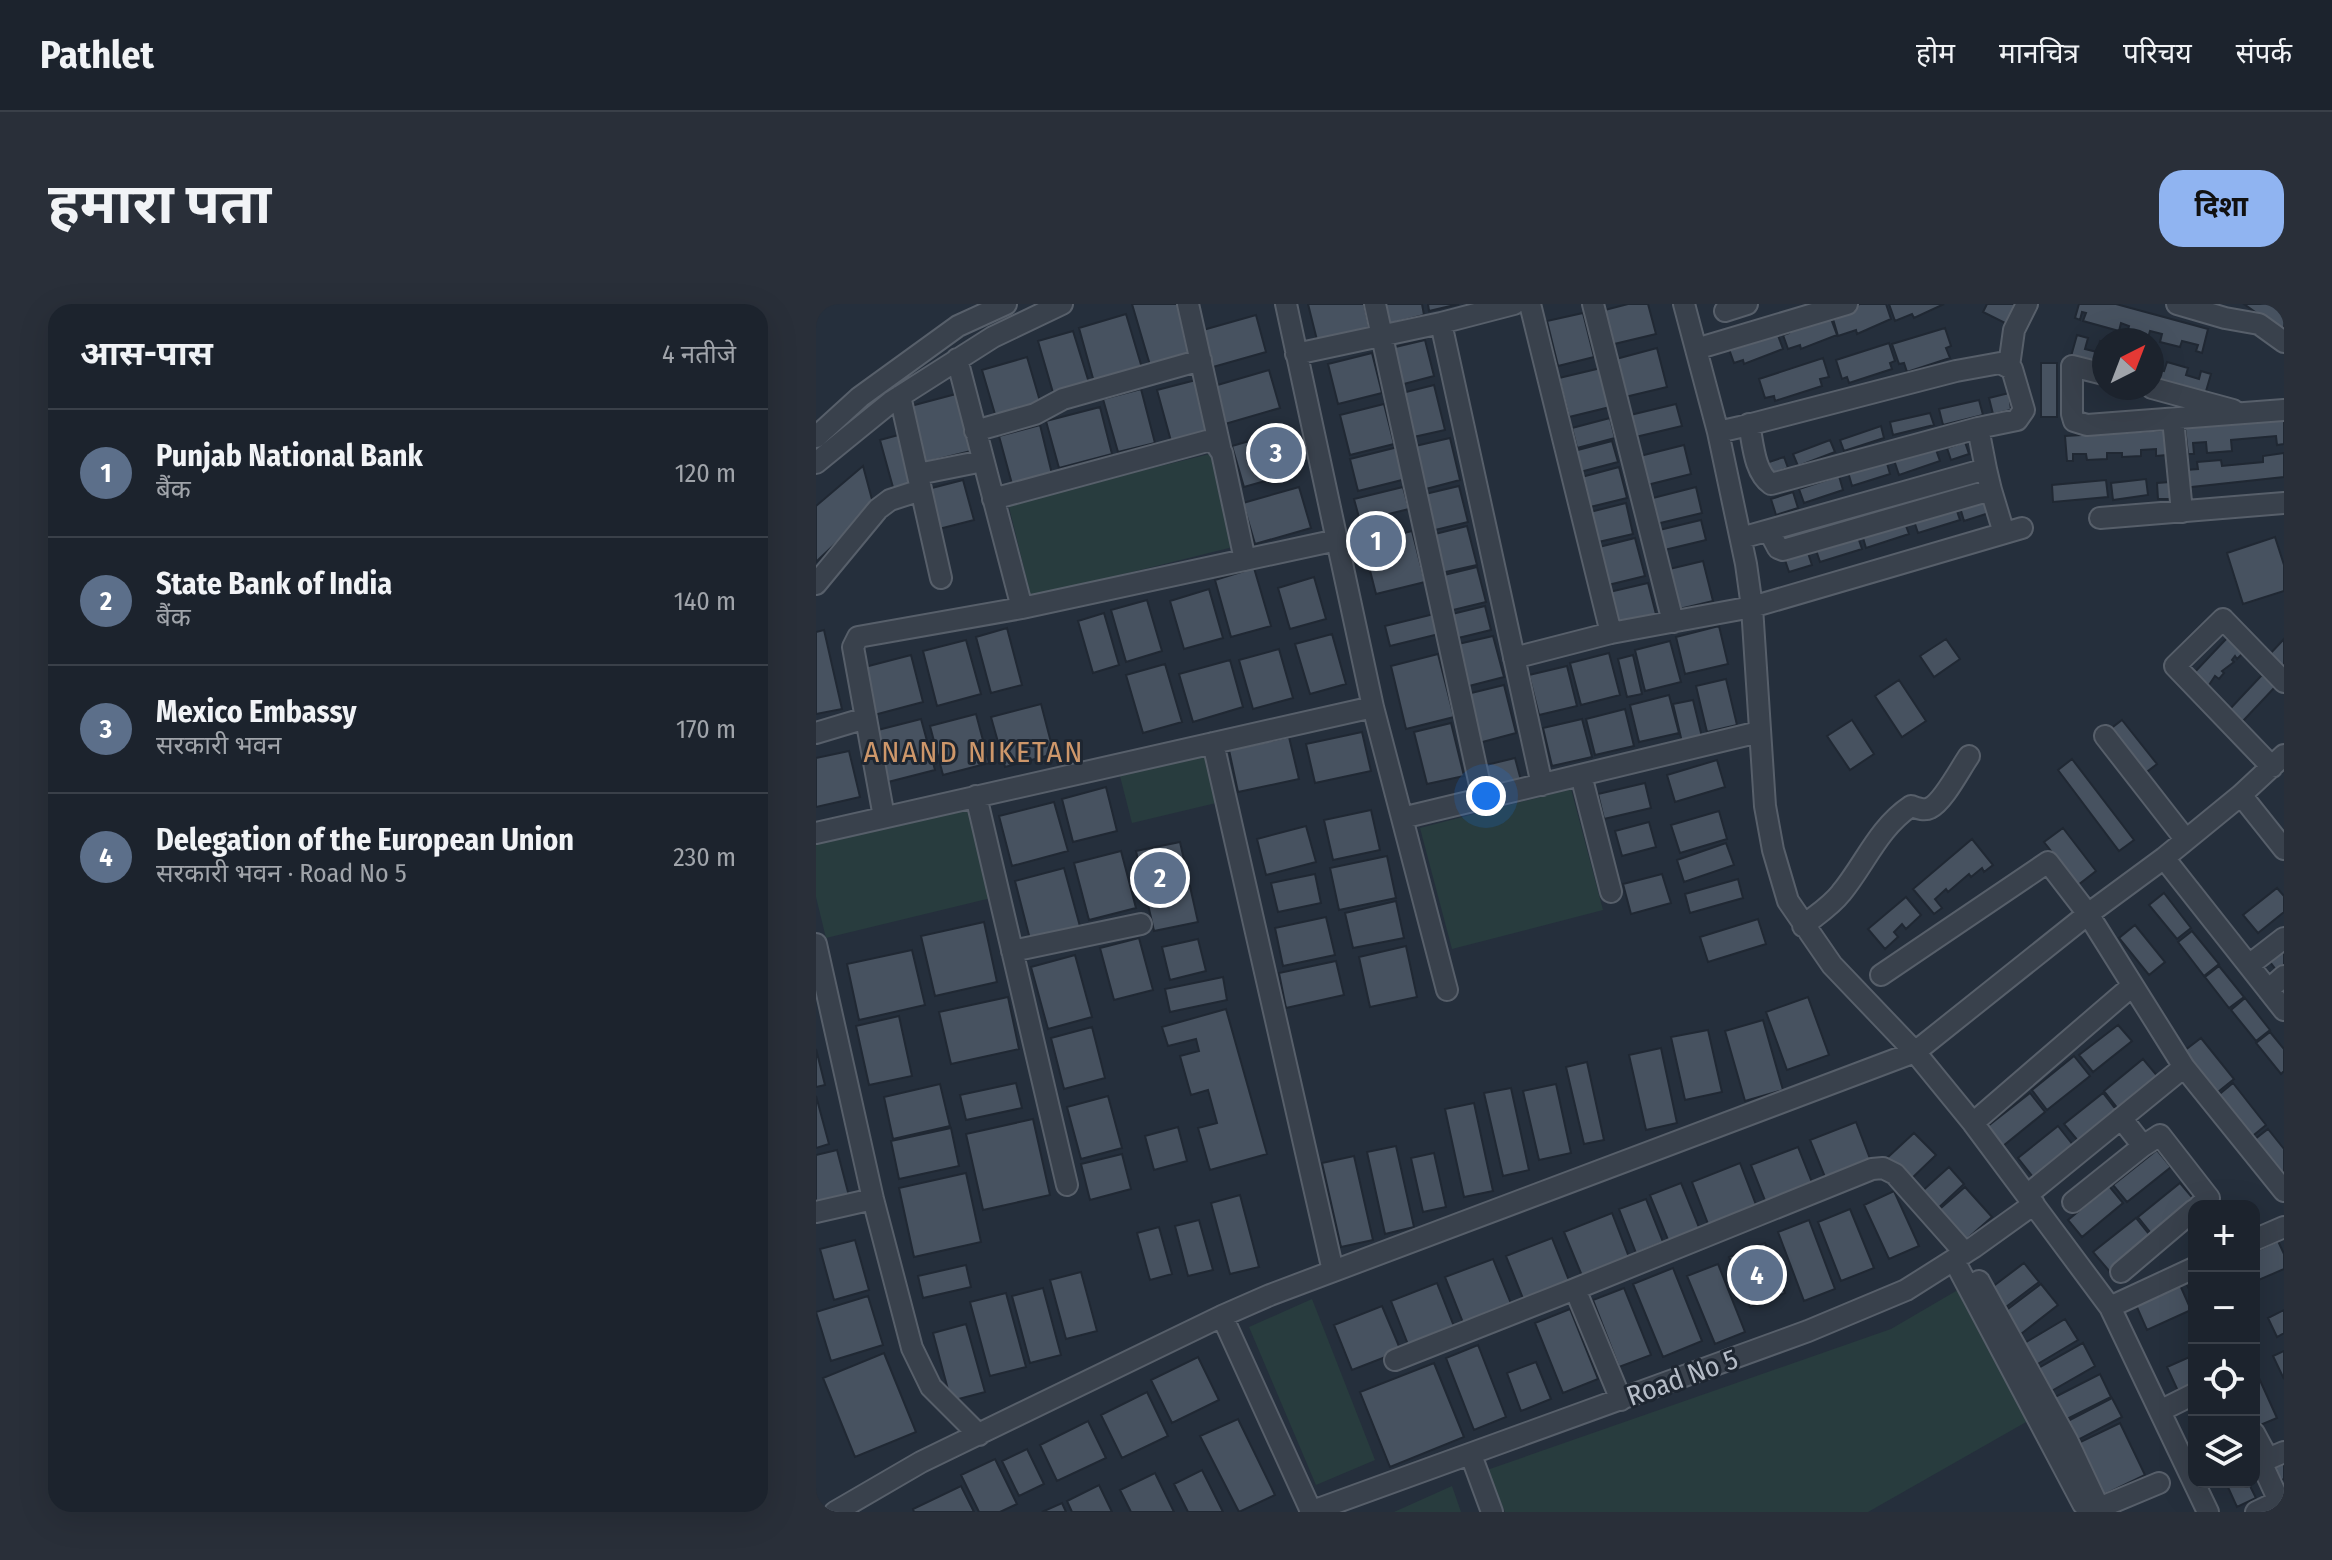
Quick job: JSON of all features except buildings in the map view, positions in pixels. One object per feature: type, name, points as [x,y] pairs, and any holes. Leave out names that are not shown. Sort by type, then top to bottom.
[{"type":"street","points":[[816,463],[900,396],[957,359],[993,337],[1062,304]]},
{"type":"street","points":[[1188,304],[1245,560]]},
{"type":"street","points":[[1286,304],[1373,707],[1447,990]]},
{"type":"street","points":[[1375,304],[1483,799]]},
{"type":"street","points":[[1296,354],[1514,304]]},
{"type":"street","points":[[1530,304],[1611,633]]},
{"type":"street","points":[[1593,304],[1673,622]]},
{"type":"street","points":[[1684,304],[1718,432],[1741,538],[1752,734],[1773,850],[1788,901],[1832,965],[1915,1052],[1973,1123],[2110,1307],[2160,1411],[2188,1457]]},
{"type":"street","points":[[1725,311],[1747,304]]},
{"type":"street","points":[[1696,349],[1847,304]]},
{"type":"street","points":[[1749,424],[1758,465],[1765,480],[1771,484],[2017,420],[2024,410],[2009,366],[2014,330],[2027,304]]},
{"type":"street","points":[[2177,304],[2259,324]]},
{"type":"street","points":[[2230,304],[2284,342]]},
{"type":"street","points":[[816,437],[860,397],[958,326],[1001,305]]},
{"type":"street","points":[[1441,323],[1542,785]]},
{"type":"street","points":[[957,359],[1022,608]]},
{"type":"street","points":[[975,431],[1035,414],[1063,399],[1201,360]]},
{"type":"street","points":[[1718,432],[1956,371],[2000,363],[2009,366]]},
{"type":"street","points":[[2092,371],[2072,366],[2072,414],[2074,421],[2087,425],[2284,410]]},
{"type":"street","points":[[2164,391],[2248,414]]},
{"type":"street","points":[[900,396],[941,578]]},
{"type":"street","points":[[2173,419],[2182,512]]},
{"type":"street","points":[[1514,658],[1611,633],[1745,608],[2013,530],[1991,490],[1978,428]]},
{"type":"street","points":[[993,499],[1207,441],[1214,441],[1220,447]]},
{"type":"street","points":[[816,584],[878,509],[890,500],[920,482],[983,461]]},
{"type":"street","points":[[1741,538],[1986,469]]},
{"type":"street","points":[[1769,531],[1778,548],[1783,550],[1991,490]]},
{"type":"street","points":[[2100,518],[2284,503]]},
{"type":"street","points":[[884,817],[853,647],[858,637],[1022,608],[1337,540]]},
{"type":"street","points":[[835,1512],[975,1432],[1222,1316],[1333,1271],[1915,1052],[2088,914],[2164,858],[2278,761],[2175,666],[2223,619],[2284,682]]},
{"type":"street","points":[[816,833],[1373,707]]},
{"type":"street","points":[[816,733],[866,718]]},
{"type":"street","points":[[1402,818],[1752,734]]},
{"type":"street","points":[[2105,736],[2186,840]]},
{"type":"street","points":[[1213,743],[1333,1271]]},
{"type":"street","points":[[1803,926],[1840,895],[1868,850],[1901,813],[1911,806],[1921,810],[1930,808],[1942,797],[1969,756]]},
{"type":"street","points":[[1581,775],[1611,892]]},
{"type":"street","points":[[2241,795],[2284,849]]},
{"type":"street","points":[[976,796],[1067,1185]]},
{"type":"street","points":[[2164,858],[2249,965],[2276,983],[2284,1010]]},
{"type":"street","points":[[1881,975],[2048,862],[2088,914],[2184,1067],[2284,1191]]},
{"type":"street","points":[[1012,951],[1141,924]]},
{"type":"street","points":[[2249,965],[2284,938]]},
{"type":"street","points":[[816,944],[903,1319],[921,1370],[943,1402],[975,1432]]},
{"type":"street","points":[[1973,1123],[2132,986]]},
{"type":"street","name":"Road No 5","points":[[1311,1512],[1808,1331],[1906,1290],[1960,1256],[2031,1200],[2121,1118],[2184,1067]]},
{"type":"street","points":[[2121,1118],[2143,1146]]},
{"type":"street","points":[[2073,1202],[2160,1135],[2209,1198],[2206,1200]]},
{"type":"street","points":[[1395,1360],[1872,1169],[1883,1168],[1895,1174],[1960,1256],[1969,1288],[2087,1512]]},
{"type":"street","points":[[816,1212],[873,1199]]},
{"type":"street","points":[[2121,1272],[2188,1215]]},
{"type":"street","points":[[2260,1237],[2284,1227]]},
{"type":"street","points":[[2110,1307],[2188,1271]]},
{"type":"street","points":[[1969,1288],[1979,1281],[2067,1440],[2099,1508],[2159,1483]]},
{"type":"street","points":[[1575,1289],[1621,1400]]},
{"type":"street","points":[[1222,1316],[1311,1512]]},
{"type":"street","points":[[2160,1411],[2188,1397]]},
{"type":"street","points":[[1471,1455],[1492,1512]]},
{"type":"street","points":[[2256,1512],[2282,1503],[2267,1459]]},
{"type":"street","points":[[2206,1488],[2208,1512]]},
{"type":"green space","points":[[1210,454],[1233,547],[1031,597],[1008,503]]},
{"type":"green space","points":[[1205,756],[1216,803],[1132,823],[1120,776]]},
{"type":"green space","points":[[1571,789],[1603,910],[1452,949],[1420,828]]},
{"type":"green space","points":[[968,806],[991,898],[826,938],[816,897],[816,842]]},
{"type":"green space","points":[[1968,1284],[2042,1413],[1868,1512],[1505,1512],[1487,1470],[1891,1329]]},
{"type":"green space","points":[[1312,1299],[1375,1460],[1316,1485],[1249,1327]]},
{"type":"green space","points":[[1452,1486],[1461,1512],[1394,1512]]},
{"type":"place","name":"Mexico Embassy","points":[[1276,453]]},
{"type":"place","name":"Punjab National Bank","points":[[1376,541]]},
{"type":"place","name":"State Bank of India","points":[[1160,878]]},
{"type":"place","name":"Delegation of the European Union","points":[[1757,1275]]},
{"type":"district","name":"ANAND NIKETAN","points":[[974,752]]}]
